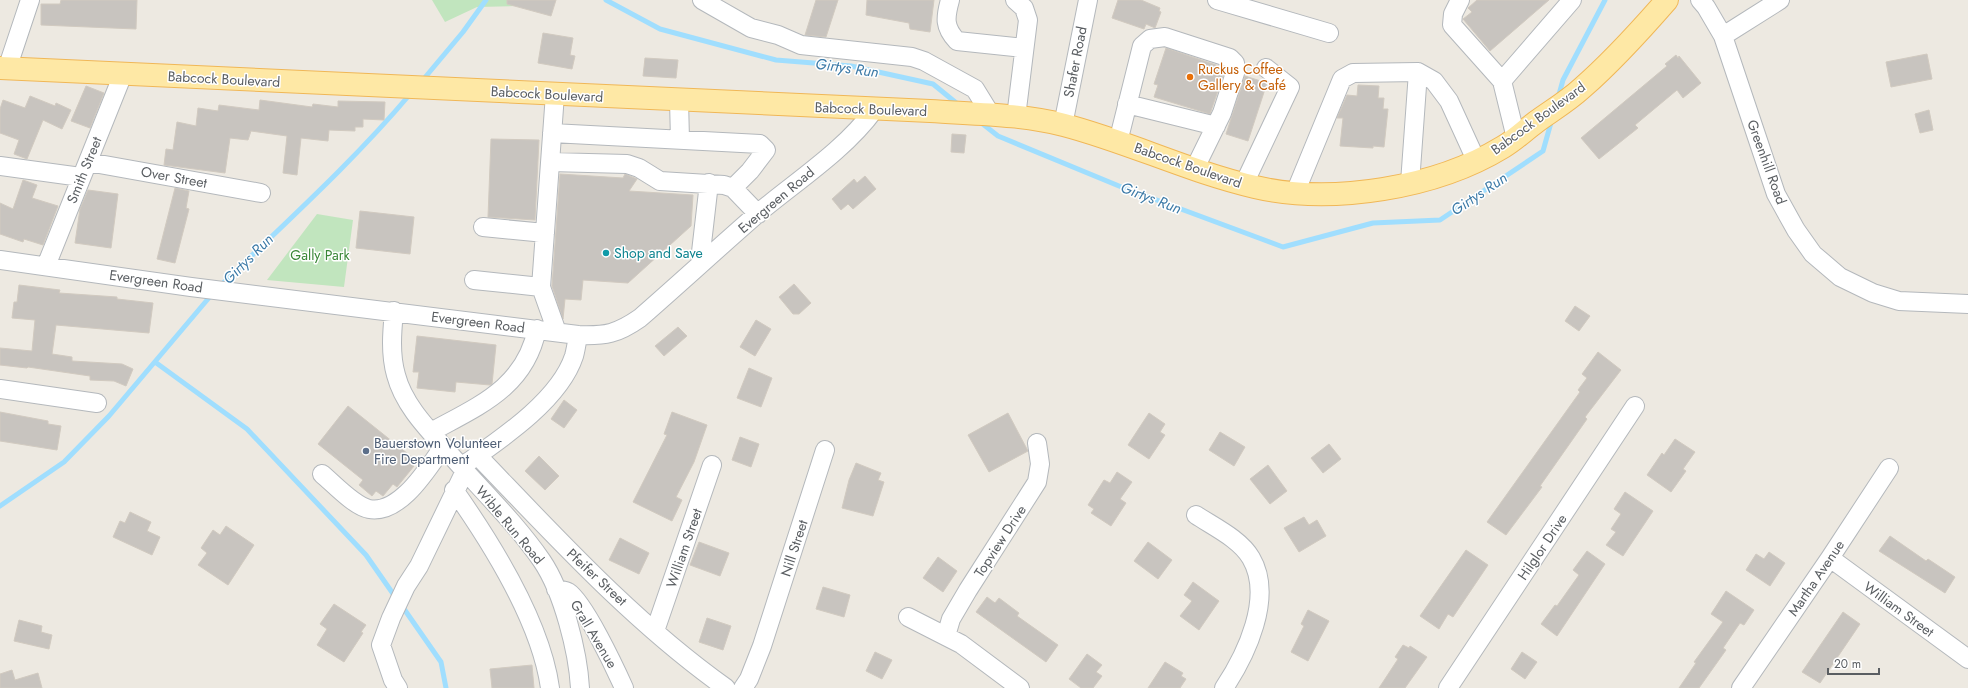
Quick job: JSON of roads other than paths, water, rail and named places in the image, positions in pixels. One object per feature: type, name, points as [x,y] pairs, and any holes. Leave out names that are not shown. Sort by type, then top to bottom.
[{"type":"main road","name":"Babcock Boulevard","points":[[3,68],[874,110],[930,111],[1016,117],[1063,125],[1244,184],[1294,193],[1325,194],[1363,192],[1438,176],[1503,147],[1581,90],[1616,56],[1667,0]]},
{"type":"street","points":[[3,68],[30,0]]},
{"type":"street","points":[[702,0],[751,28],[778,35],[802,45],[912,57],[924,61],[975,89],[985,115]]},
{"type":"street","points":[[950,0],[946,23],[948,32],[957,41],[1024,48]]},
{"type":"street","points":[[1015,0],[1024,8],[1028,20],[1016,117]]},
{"type":"street","name":"Shafer Road","points":[[1063,125],[1088,0]]},
{"type":"street","points":[[1217,0],[1329,33]]},
{"type":"street","points":[[1460,0],[1453,14],[1452,25],[1502,81],[1522,133]]},
{"type":"street","points":[[1502,81],[1572,0]]},
{"type":"street","name":"Greenhill Road","points":[[1700,0],[1706,7],[1723,36],[1776,194],[1796,230],[1813,254],[1840,277],[1873,293],[1899,301],[1968,304]]},
{"type":"street","points":[[1723,36],[1780,0]]},
{"type":"street","points":[[1118,142],[1142,46],[1150,39],[1165,37],[1230,58],[1236,63],[1236,70],[1216,126],[1195,168]]},
{"type":"street","points":[[1244,184],[1290,86],[1266,68]]},
{"type":"street","points":[[1410,183],[1418,72]]},
{"type":"street","points":[[1294,193],[1342,79],[1353,73],[1418,72],[1434,81],[1448,101],[1476,160]]},
{"type":"street","name":"Smith Street","points":[[46,266],[123,74]]},
{"type":"street","points":[[555,94],[541,287],[557,332]]},
{"type":"street","points":[[678,100],[680,140]]},
{"type":"street","points":[[1128,104],[1216,126]]},
{"type":"street","name":"Evergreen Road","points":[[0,260],[191,286],[578,335],[601,336],[624,329],[640,318],[705,255],[758,214],[844,142],[864,124],[874,110]]},
{"type":"street","points":[[552,133],[760,144],[766,150],[750,171],[733,188]]},
{"type":"street","points":[[550,162],[627,164],[639,168],[660,181],[701,191],[721,184],[733,188],[758,214]]},
{"type":"street","name":"Over Street","points":[[0,166],[84,170],[261,193]]},
{"type":"street","points":[[701,191],[705,255]]},
{"type":"street","points":[[701,191],[696,238],[705,255]]},
{"type":"street","points":[[483,227],[545,232]]},
{"type":"street","points":[[474,280],[541,287]]},
{"type":"street","name":"Wible Run Road","points":[[394,311],[392,356],[396,375],[405,397],[443,447],[527,541],[544,563],[556,589],[574,648],[580,688]]},
{"type":"street","points":[[431,432],[490,400],[501,392],[526,359],[534,344],[537,329]]},
{"type":"street","points":[[398,688],[393,680],[381,645],[391,618],[406,586],[419,566],[462,469],[477,455],[506,436],[530,415],[553,391],[567,372],[574,356],[578,335]]},
{"type":"street","points":[[0,389],[97,403]]},
{"type":"street","name":"Hilglor Drive","points":[[1448,688],[1635,406]]},
{"type":"street","name":"Topview Drive","points":[[946,636],[951,619],[968,590],[1037,482],[1040,464],[1037,443]]},
{"type":"street","points":[[322,474],[355,502],[369,509],[388,507],[409,493],[443,447]]},
{"type":"street","name":"Nill Street","points":[[743,688],[749,679],[762,646],[825,450]]},
{"type":"street","name":"Pfeifer Street","points":[[477,455],[573,555],[697,668],[726,688]]},
{"type":"street","name":"William Street","points":[[655,631],[712,465]]},
{"type":"street","name":"Martha Avenue","points":[[1742,688],[1889,468]]},
{"type":"street","points":[[454,490],[472,516],[509,579],[540,642],[547,666],[550,688]]},
{"type":"street","points":[[1196,515],[1233,540],[1244,550],[1251,558],[1259,582],[1256,618],[1249,642],[1224,688]]},
{"type":"street","name":"William Street","points":[[1830,558],[1968,659]]},
{"type":"street","name":"Grall Avenue","points":[[556,589],[568,592],[577,601],[608,654],[624,688]]},
{"type":"street","points":[[908,617],[961,644],[1020,688]]},
{"type":"waterway","name":"Girtys Run","points":[[422,81],[463,32],[486,0]]},
{"type":"waterway","name":"Girtys Run","points":[[606,0],[660,29],[776,60],[851,66],[933,84],[960,106]]},
{"type":"waterway","name":"Girtys Run","points":[[1558,98],[1563,80],[1605,0]]},
{"type":"waterway","name":"Girtys Run","points":[[220,286],[342,168],[389,119],[411,93]]},
{"type":"waterway","name":"Girtys Run","points":[[979,121],[998,136],[1119,186],[1283,247],[1373,223],[1440,220],[1543,151],[1552,119]]},
{"type":"waterway","name":"Girtys Run","points":[[0,506],[64,462],[109,416],[213,293]]},
{"type":"waterway","points":[[155,362],[247,429],[366,555],[396,598]]},
{"type":"waterway","points":[[402,606],[441,662],[446,688]]},
{"type":"place","name":"Ruckus Coffee Gallery & Café","points":[[1190,77]]},
{"type":"place","name":"Shop and Save","points":[[606,253]]},
{"type":"place","name":"Bauerstown Volunteer Fire Department","points":[[366,451]]},
{"type":"park label","name":"Gally Park","points":[[320,255]]}]
